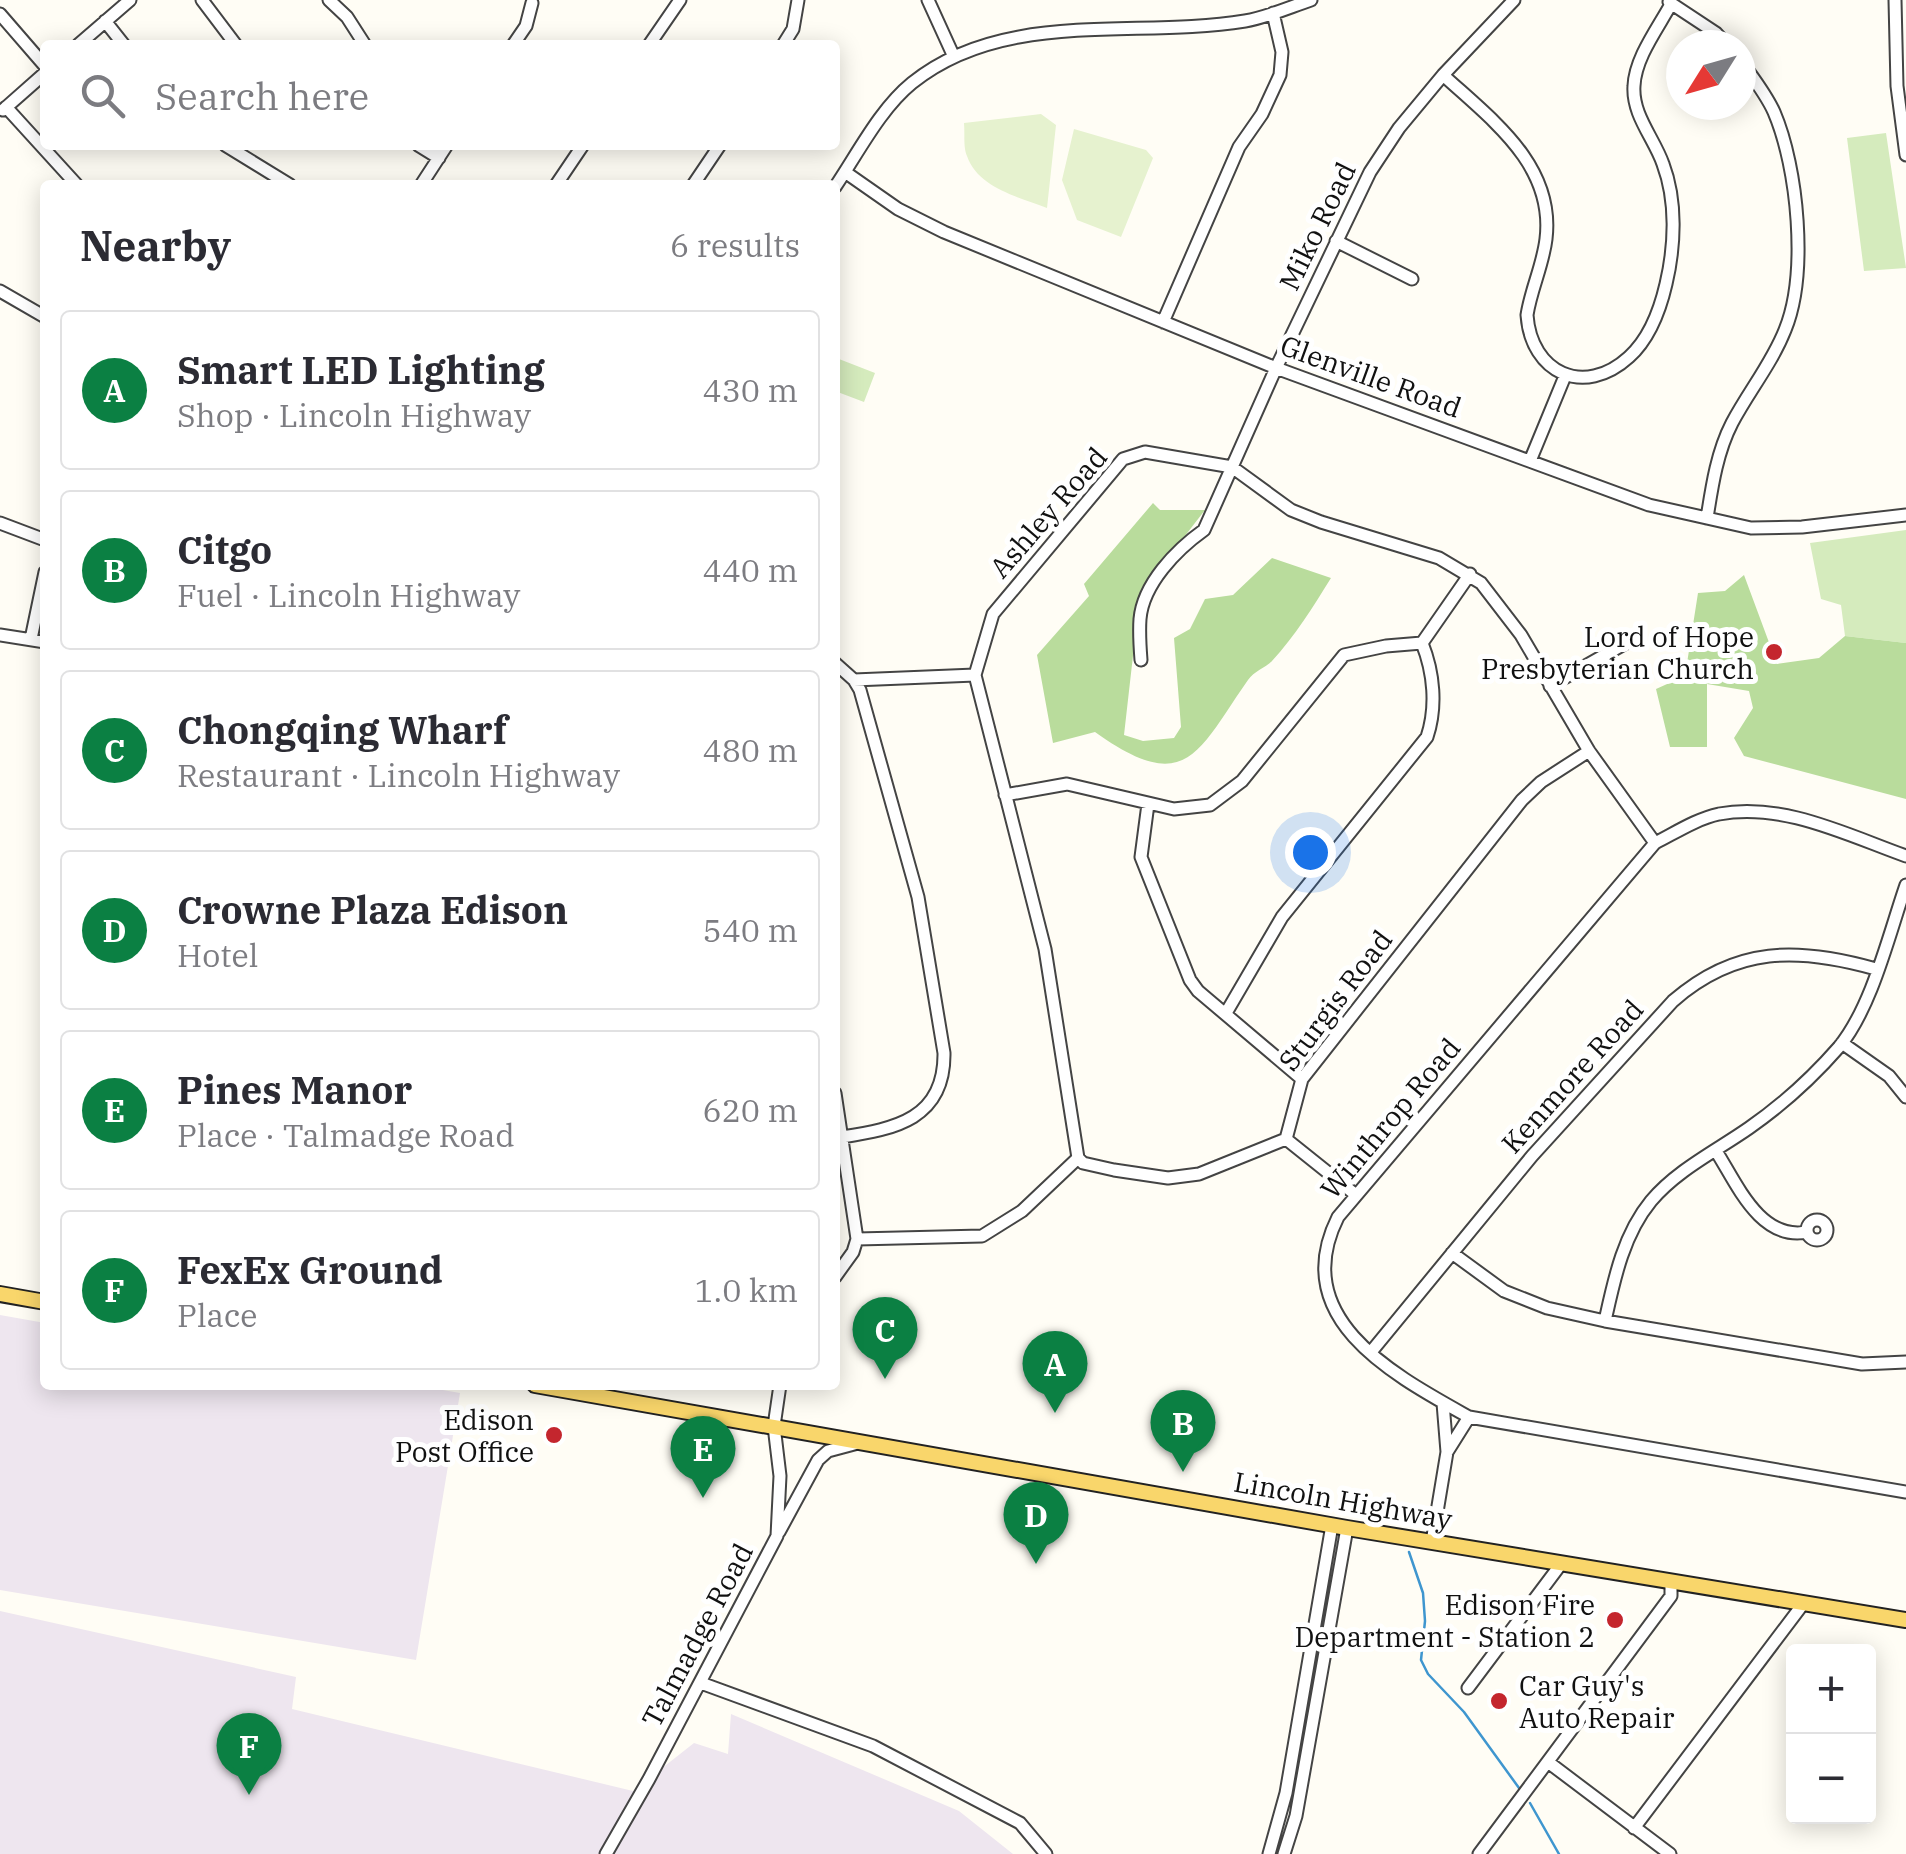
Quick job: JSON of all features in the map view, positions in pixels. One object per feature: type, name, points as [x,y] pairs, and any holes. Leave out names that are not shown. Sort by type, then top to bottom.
[{"type":"main road","points":[[0,1294],[40,1301]]},
{"type":"main road","name":"Lincoln Highway","points":[[564,1390],[1432,1542],[1906,1620]]},
{"type":"street","points":[[84,40],[130,0]]},
{"type":"street","points":[[202,0],[232,40]]},
{"type":"street","points":[[330,0],[362,40]]},
{"type":"street","points":[[652,40],[680,0]]},
{"type":"street","points":[[787,40],[798,0]]},
{"type":"street","points":[[928,0],[954,56]]},
{"type":"street","points":[[840,180],[894,101],[911,84],[954,56],[1034,34],[1248,20],[1311,0]]},
{"type":"street","name":"Miko Road","points":[[1141,660],[1140,616],[1149,586],[1204,530],[1370,172],[1399,128],[1514,0]]},
{"type":"street","points":[[1895,0],[1896,86],[1906,154]]},
{"type":"street","points":[[1443,76],[1509,135],[1536,173],[1548,218],[1546,243],[1530,298],[1528,326],[1538,352],[1565,376],[1584,378],[1627,359],[1647,334],[1666,286],[1674,239],[1668,182],[1663,162],[1636,108],[1634,84],[1645,52],[1668,2],[1711,30]]},
{"type":"street","points":[[516,40],[526,26],[532,3]]},
{"type":"street","points":[[1163,322],[1238,147],[1262,114],[1280,75],[1282,52],[1274,13]]},
{"type":"street","points":[[0,14],[40,60]]},
{"type":"street","points":[[105,21],[120,40]]},
{"type":"street","points":[[40,78],[3,110],[40,148]]},
{"type":"street","points":[[1707,518],[1721,449],[1785,330],[1798,272],[1798,230],[1782,132],[1756,83]]},
{"type":"street","points":[[42,150],[72,180]]},
{"type":"street","points":[[233,150],[282,180]]},
{"type":"street","points":[[426,150],[439,158]]},
{"type":"street","points":[[424,180],[444,150]]},
{"type":"street","points":[[559,180],[579,150]]},
{"type":"street","points":[[697,180],[717,150]]},
{"type":"street","name":"Glenville Road","points":[[845,172],[898,209],[944,232],[1276,368],[1649,505],[1751,528],[1802,527],[1906,515]]},
{"type":"street","points":[[1336,241],[1412,279]]},
{"type":"street","points":[[0,291],[40,314]]},
{"type":"street","points":[[1530,461],[1565,376]]},
{"type":"street","name":"Ashley Road","points":[[975,675],[994,614],[1123,460],[1145,452],[1232,467],[1290,510],[1424,553],[1470,574],[1500,604],[1589,751],[1655,843]]},
{"type":"street","points":[[0,523],[40,538]]},
{"type":"street","points":[[1005,794],[1067,784],[1174,808],[1210,805],[1242,781],[1344,655],[1422,643],[1470,574]]},
{"type":"street","points":[[31,638],[40,596]]},
{"type":"street","points":[[0,636],[40,641]]},
{"type":"street","points":[[1226,1013],[1282,917],[1427,738],[1433,707],[1432,686],[1422,643]]},
{"type":"street","points":[[1550,686],[1626,643]]},
{"type":"street","points":[[840,667],[860,690],[918,897],[944,1065],[928,1106],[913,1118],[897,1128],[842,1138]]},
{"type":"street","points":[[854,680],[975,675],[1045,948],[1078,1158]]},
{"type":"street","name":"Sturgis Road","points":[[1286,1138],[1302,1078],[1522,800],[1541,782],[1589,751]]},
{"type":"street","points":[[1148,804],[1141,857],[1190,980],[1198,991],[1302,1078]]},
{"type":"street","name":"Winthrop Road","points":[[1906,856],[1799,818],[1767,812],[1719,814],[1655,843],[1338,1217],[1329,1235],[1322,1267],[1329,1302],[1342,1326],[1415,1386],[1468,1417],[1906,1492]]},
{"type":"street","points":[[1605,1321],[1620,1262],[1633,1230],[1651,1202],[1684,1171],[1786,1101],[1842,1042],[1866,997],[1906,885]]},
{"type":"street","name":"Kenmore Road","points":[[1372,1352],[1532,1156],[1672,1001],[1698,979],[1761,957],[1800,954],[1876,970]]},
{"type":"street","points":[[1842,1042],[1889,1076],[1906,1097]]},
{"type":"street","points":[[840,1125],[856,1239],[854,1252],[840,1270]]},
{"type":"street","points":[[1078,1158],[1098,1166],[1168,1178],[1199,1174],[1286,1138],[1356,1196]]},
{"type":"street","points":[[1716,1151],[1760,1218],[1775,1229],[1793,1234],[1807,1232]]},
{"type":"street","points":[[856,1239],[982,1236],[1022,1211],[1078,1158]]},
{"type":"street","points":[[1452,1253],[1504,1291],[1526,1301],[1605,1321],[1862,1364],[1906,1362]]},
{"type":"street","points":[[774,1426],[779,1390]]},
{"type":"street","points":[[1432,1542],[1448,1452],[1443,1403]]},
{"type":"street","points":[[1448,1452],[1468,1417]]},
{"type":"street","name":"Talmadge Road","points":[[606,1854],[777,1536],[780,1476],[774,1426]]},
{"type":"street","points":[[777,1536],[818,1460],[828,1451],[864,1441]]},
{"type":"street","points":[[1268,1854],[1286,1793],[1340,1526]]},
{"type":"street","points":[[1284,1854],[1296,1816],[1340,1526]]},
{"type":"street","points":[[1468,1688],[1562,1564]]},
{"type":"street","points":[[1479,1854],[1672,1596],[1671,1582]]},
{"type":"street","points":[[1634,1828],[1803,1604]]},
{"type":"street","points":[[701,1683],[873,1746],[1020,1823],[1046,1854]]},
{"type":"street","points":[[1548,1762],[1670,1854]]},
{"type":"shaded area","points":[[0,1315],[40,1322],[40,1390],[460,1393],[416,1660],[0,1590]]},
{"type":"shaded area","points":[[0,1611],[296,1677],[292,1709],[633,1791],[694,1743],[728,1754],[731,1714],[959,1811],[1013,1854],[0,1854]]},
{"type":"green space","points":[[1041,114],[1056,125],[1047,208],[990,184],[972,167],[965,145],[964,123]]},
{"type":"green space","points":[[1074,129],[1146,150],[1153,158],[1121,237],[1077,220],[1062,180]]},
{"type":"green space","points":[[1886,133],[1906,268],[1864,271],[1847,138]]},
{"type":"green space","points":[[840,359],[875,373],[864,402],[840,393]]},
{"type":"green space","points":[[1153,503],[1160,510],[1205,510],[1140,594],[1124,735],[1143,741],[1174,738],[1181,727],[1174,638],[1190,629],[1205,599],[1233,595],[1272,558],[1331,578],[1288,642],[1272,661],[1250,677],[1202,745],[1171,763],[1151,762],[1126,752],[1095,732],[1053,743],[1037,655],[1089,596],[1084,584]]},
{"type":"green space","points":[[1906,530],[1906,643],[1845,636],[1841,605],[1821,599],[1810,543]]},
{"type":"green space","points":[[1744,575],[1777,664],[1819,658],[1845,636],[1906,643],[1906,799],[1744,756],[1734,738],[1753,708],[1749,691],[1707,684],[1707,747],[1670,747],[1656,689],[1685,676],[1698,593],[1725,591]]},
{"type":"waterway","points":[[1409,1552],[1423,1593],[1421,1660],[1519,1788]]},
{"type":"waterway","points":[[1530,1803],[1559,1854]]},
{"type":"place","name":"Lord of Hope Presbyterian Church","points":[[1774,652]]},
{"type":"place","name":"Chongqing Wharf","points":[[885,1379]]},
{"type":"place","name":"Smart LED Lighting","points":[[1055,1413]]},
{"type":"place","name":"Edison Post Office","points":[[554,1435]]},
{"type":"place","name":"Citgo","points":[[1183,1472]]},
{"type":"place","name":"Pines Manor","points":[[703,1498]]},
{"type":"place","name":"Crowne Plaza Edison","points":[[1036,1564]]},
{"type":"place","name":"Edison Fire Department - Station 2","points":[[1615,1620]]},
{"type":"place","name":"Car Guy's Auto Repair","points":[[1499,1701]]},
{"type":"place","name":"FexEx Ground","points":[[249,1795]]}]
